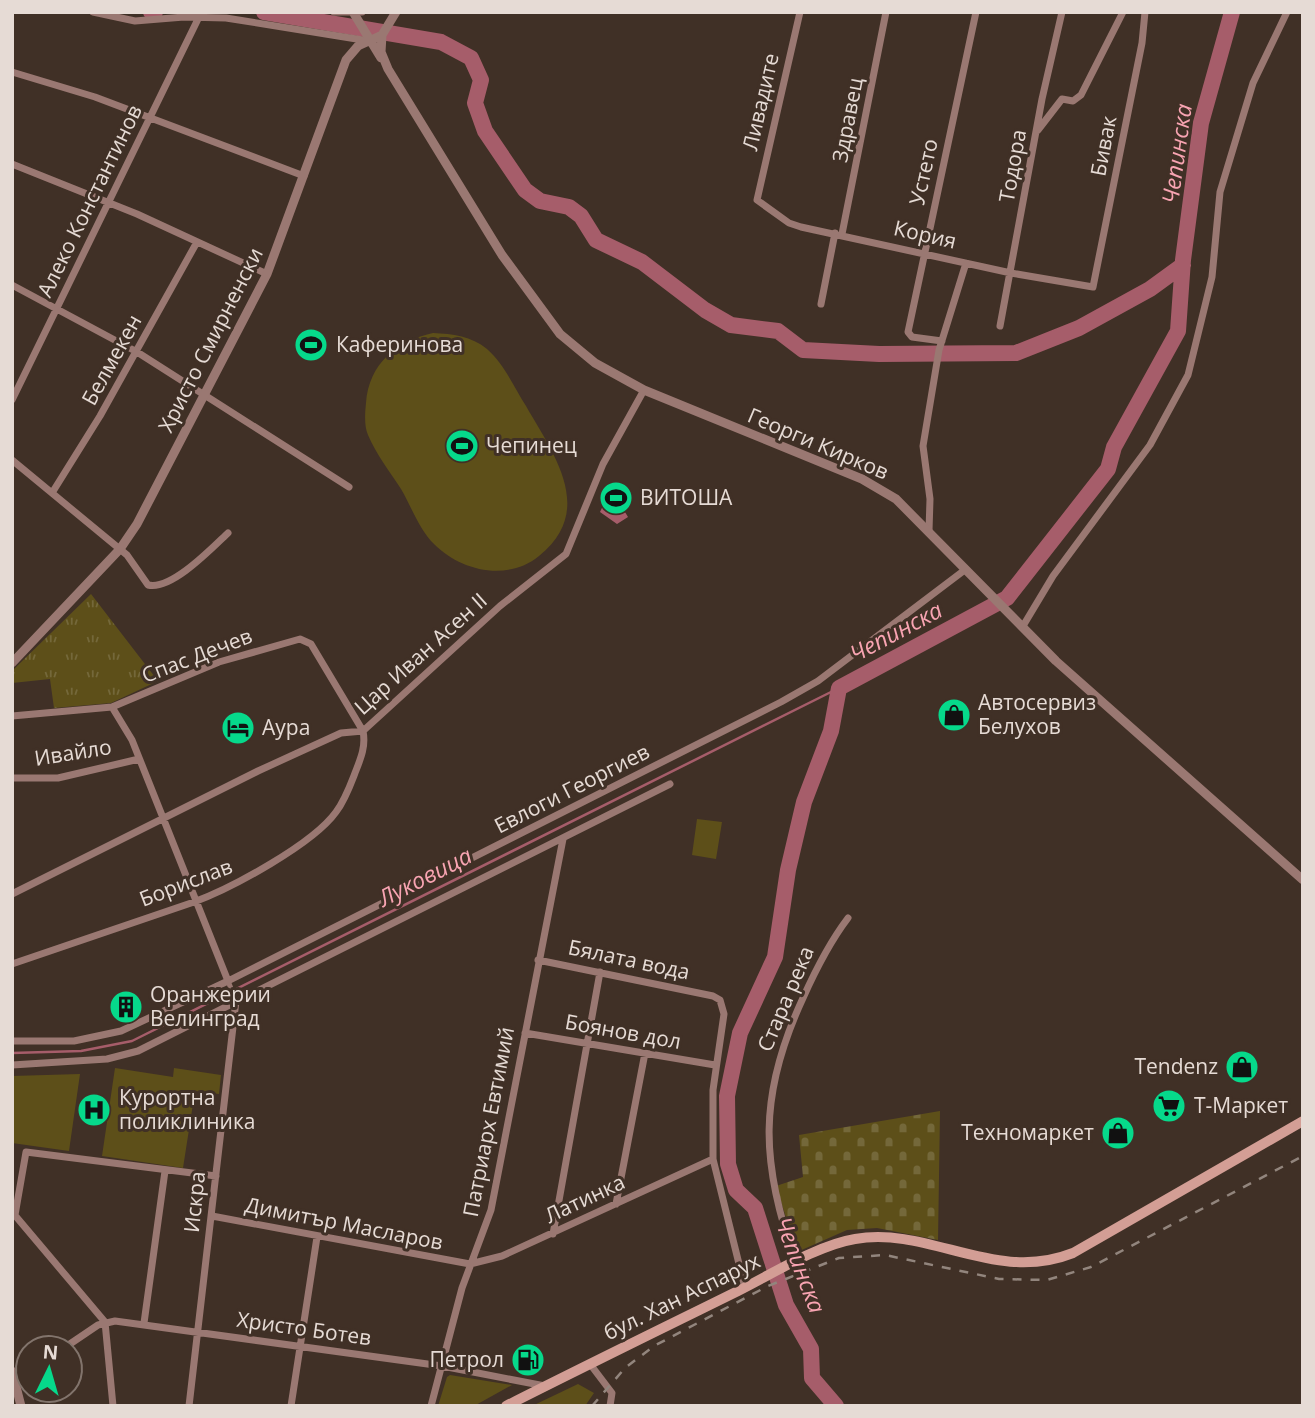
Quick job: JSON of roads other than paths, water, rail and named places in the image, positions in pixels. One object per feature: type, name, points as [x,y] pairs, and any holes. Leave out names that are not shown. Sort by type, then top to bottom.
[{"type":"main road","name":"бул. Хан Аспарух","points":[[506,1406],[833,1246],[872,1237],[916,1242],[1020,1263],[1053,1261],[1073,1253],[1303,1121]]},
{"type":"street","points":[[93,12],[135,21],[199,17],[272,23],[368,38]]},
{"type":"street","points":[[334,12],[356,15]]},
{"type":"street","points":[[382,35],[396,12]]},
{"type":"street","name":"Ливадите","points":[[757,200],[800,12]]},
{"type":"street","name":"Здравец","points":[[821,304],[839,233],[886,12]]},
{"type":"street","name":"Устето","points":[[942,341],[912,337],[908,327],[976,12]]},
{"type":"street","name":"Тодора","points":[[1000,326],[1062,12]]},
{"type":"street","points":[[1037,130],[1062,99],[1073,101],[1081,95],[1123,12]]},
{"type":"street","name":"Бивак","points":[[1093,287],[1142,43],[1145,12]]},
{"type":"street","points":[[1021,624],[1053,576],[1150,445],[1188,375],[1212,277],[1220,192],[1253,83],[1287,12]]},
{"type":"street","name":"Георги Кирков","points":[[356,15],[502,255],[541,312],[560,334],[595,363],[643,390],[873,484],[896,499],[1104,705],[1303,880]]},
{"type":"street","name":"Алеко Константинов","points":[[12,400],[199,17]]},
{"type":"street","name":"Георги Кирков","points":[[382,35],[383,60]]},
{"type":"street","name":"Христо Смирненски","points":[[12,663],[120,549],[137,524],[267,274],[346,60],[368,38],[382,35]]},
{"type":"street","points":[[12,72],[95,97],[304,176]]},
{"type":"street","points":[[12,164],[108,203],[267,274]]},
{"type":"street","name":"Кория","points":[[757,200],[789,223],[1011,273],[1093,287]]},
{"type":"street","name":"Белмекен","points":[[52,493],[79,453],[197,242]]},
{"type":"street","points":[[929,531],[930,499],[923,446],[939,350],[966,263]]},
{"type":"street","points":[[12,285],[58,307],[136,352],[349,487]]},
{"type":"street","name":"Цар Иван Асен II","points":[[12,894],[341,733],[363,731],[500,606],[566,554],[603,464],[643,390]]},
{"type":"street","points":[[12,460],[120,549],[144,581],[153,586],[187,569],[228,533]]},
{"type":"street","name":"Евлоги Георгиев","points":[[12,1041],[74,1041],[101,1037],[121,1031],[228,981],[790,697],[856,654],[966,569]]},
{"type":"street","name":"Спас Дечев","points":[[12,716],[112,707],[219,662],[300,639],[312,645],[363,731]]},
{"type":"street","points":[[112,707],[139,759],[194,902],[236,1001]]},
{"type":"street","name":"Борислав","points":[[12,964],[194,902],[239,883],[317,831],[340,805],[362,755],[363,731]]},
{"type":"street","name":"Ивайло","points":[[12,778],[58,778],[139,759]]},
{"type":"street","name":"Евлоги Георгиев","points":[[12,1065],[77,1063],[138,1051],[670,783]]},
{"type":"street","name":"Патриарх Евтимий","points":[[431,1406],[470,1264],[491,1210],[563,839]]},
{"type":"street","name":"Стара река","points":[[791,1265],[772,1184],[769,1101],[776,1066],[798,1008],[830,941],[848,918]]},
{"type":"street","name":"Бялата вода","points":[[538,960],[713,996],[720,1000],[724,1014],[715,1065]]},
{"type":"street","points":[[553,1234],[600,972]]},
{"type":"street","name":"Искра","points":[[189,1406],[236,1001]]},
{"type":"street","name":"Боянов дол","points":[[525,1033],[715,1065]]},
{"type":"street","points":[[616,1204],[645,1053]]},
{"type":"street","points":[[715,1065],[713,1159],[745,1287]]},
{"type":"street","points":[[113,1406],[105,1322],[14,1214],[26,1152],[216,1176]]},
{"type":"street","name":"Латинка","points":[[470,1264],[502,1256],[553,1234],[713,1159]]},
{"type":"street","points":[[144,1323],[164,1171]]},
{"type":"street","name":"Димитър Масларов","points":[[212,1216],[470,1264]]},
{"type":"street","points":[[291,1406],[317,1237]]},
{"type":"street","points":[[84,1335],[105,1322]]},
{"type":"street","name":"Христо Ботев","points":[[105,1322],[144,1323],[442,1366],[546,1386]]},
{"type":"street","points":[[590,1364],[612,1394],[610,1406]]},
{"type":"water","name":"ВИТОША","points":[[614,483],[630,490],[622,507],[628,517],[617,524],[600,512]]},
{"type":"waterway","points":[[264,12],[441,42],[471,58],[481,80],[475,103],[485,131],[525,190],[540,201],[569,207],[581,216],[596,240],[642,262],[705,310],[731,325],[778,331],[803,350],[879,354],[1016,353],[1079,328],[1150,289],[1183,265]]},
{"type":"waterway","name":"Чепинска","points":[[836,1406],[812,1378],[811,1349],[786,1305],[755,1208],[736,1190],[728,1164],[727,1096],[740,1033],[775,957],[788,870],[804,802],[831,731],[839,688],[1007,598],[1108,469],[1114,447],[1178,331],[1183,260],[1201,123],[1232,12]]},
{"type":"waterway","name":"Луковица","points":[[12,1053],[81,1051],[132,1041],[839,688]]},
{"type":"railway","points":[[592,1406],[625,1368],[654,1346],[768,1286],[839,1258],[885,1255],[999,1279],[1047,1280],[1091,1267],[1303,1156]]},
{"type":"place","name":"Каферинова","points":[[311,345]]},
{"type":"place","name":"Чепинец","points":[[462,446]]},
{"type":"place","name":"ВИТОША","points":[[616,498]]},
{"type":"place","name":"Автосервиз Белухов","points":[[954,715]]},
{"type":"place","name":"Аура","points":[[238,728]]},
{"type":"place","name":"Оранжерии Велинград","points":[[126,1007]]},
{"type":"place","name":"Tendenz","points":[[1242,1067]]},
{"type":"place","name":"Т-Маркет","points":[[1169,1106]]},
{"type":"place","name":"Курортна поликлиника","points":[[94,1110]]},
{"type":"place","name":"Техномаркет","points":[[1118,1133]]},
{"type":"place","name":"Петрол","points":[[528,1360]]}]
